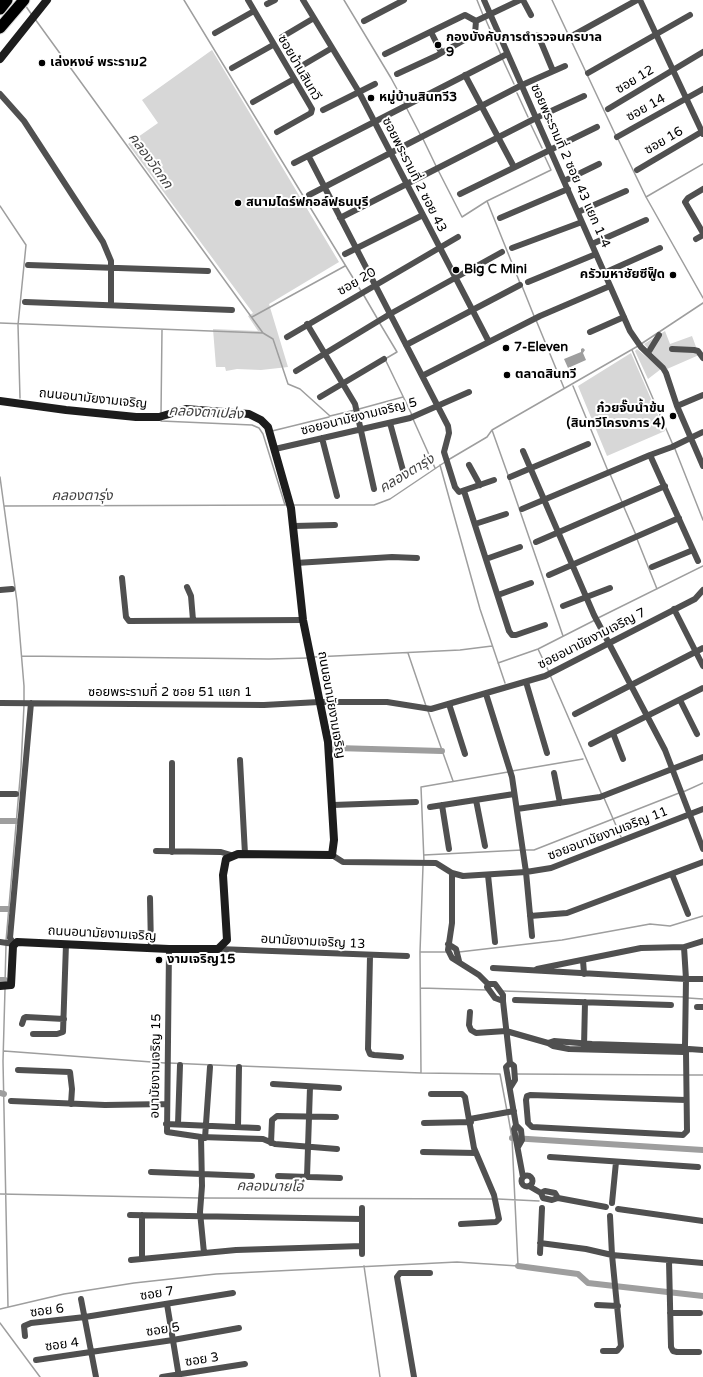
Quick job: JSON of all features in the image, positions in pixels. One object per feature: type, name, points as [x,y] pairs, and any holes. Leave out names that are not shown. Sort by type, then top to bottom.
[{"type":"highway","points":[[0,9],[7,0]]},
{"type":"highway","points":[[0,28],[23,0]]},
{"type":"highway","points":[[0,28],[23,0]]},
{"type":"street","name":"ซอยบ้านสินทวี","points":[[248,0],[312,111],[277,132]]},
{"type":"street","points":[[267,4],[275,0]]},
{"type":"street","name":"ซอยพระรามที่ 2 ซอย 43","points":[[303,0],[359,92],[488,342]]},
{"type":"street","points":[[364,21],[404,0]]},
{"type":"street","name":"ซอยพระรามที่ 2 ซอย 43 แยก 1-4","points":[[484,0],[624,317],[641,347],[664,368],[677,406],[703,466]]},
{"type":"street","points":[[476,21],[521,0],[530,15]]},
{"type":"street","points":[[570,36],[638,0],[703,132]]},
{"type":"street","points":[[0,59],[45,3]]},
{"type":"street","points":[[215,33],[254,11]]},
{"type":"street","points":[[385,54],[465,15],[476,21]]},
{"type":"street","points":[[588,73],[690,15]]},
{"type":"street","points":[[282,36],[314,18]]},
{"type":"street","points":[[396,74],[436,56],[475,34],[476,21]]},
{"type":"street","points":[[431,32],[441,52]]},
{"type":"street","points":[[538,35],[553,71]]},
{"type":"street","points":[[232,68],[273,45]]},
{"type":"street","points":[[298,68],[332,48]]},
{"type":"street","name":"ซอย 12","points":[[608,109],[703,52]]},
{"type":"street","points":[[294,164],[465,74],[507,54]]},
{"type":"street","points":[[309,195],[522,85],[565,66]]},
{"type":"street","points":[[465,74],[514,167]]},
{"type":"street","points":[[253,102],[294,79]]},
{"type":"street","points":[[322,110],[375,84]]},
{"type":"street","name":"ซอย 14","points":[[616,137],[703,90]]},
{"type":"street","points":[[0,94],[24,121],[103,242],[112,261],[111,305]]},
{"type":"street","points":[[340,218],[536,118],[584,96]]},
{"type":"street","points":[[460,194],[597,127]]},
{"type":"street","name":"ซอย 16","points":[[637,170],[703,132]]},
{"type":"street","points":[[308,157],[449,428],[444,455],[455,487],[459,492],[494,480]]},
{"type":"street","points":[[564,181],[599,164]]},
{"type":"street","points":[[500,218],[568,189]]},
{"type":"street","points":[[696,239],[703,234],[685,202],[688,198],[703,189]]},
{"type":"street","points":[[578,212],[626,191]]},
{"type":"street","points":[[345,254],[422,215]]},
{"type":"street","points":[[592,244],[646,220]]},
{"type":"street","points":[[512,248],[582,222]]},
{"type":"street","name":"ซอย 20","points":[[287,337],[374,284],[458,237]]},
{"type":"street","points":[[604,273],[660,248]]},
{"type":"street","points":[[296,371],[390,314],[456,279],[502,252]]},
{"type":"street","points":[[528,282],[596,254]]},
{"type":"street","points":[[28,265],[208,271]]},
{"type":"street","points":[[406,345],[520,286]]},
{"type":"street","points":[[422,376],[540,316],[610,286]]},
{"type":"street","points":[[25,302],[232,310]]},
{"type":"street","points":[[590,332],[624,317]]},
{"type":"street","points":[[307,324],[355,404],[374,489]]},
{"type":"street","points":[[648,353],[659,335]]},
{"type":"street","points":[[672,348],[698,351],[703,358]]},
{"type":"street","points":[[320,397],[384,359]]},
{"type":"street","name":"ซอยอนามัยงามเจริญ 5","points":[[275,449],[410,418],[438,407],[469,392]]},
{"type":"street","points":[[677,406],[703,395]]},
{"type":"street","name":"ถนนอนามัยงามเจริญ","points":[[0,401],[66,410],[159,417],[186,409],[249,414],[261,420],[268,427],[290,504],[294,526],[296,563],[303,620],[328,742],[333,805],[334,840],[332,855]]},
{"type":"street","points":[[390,423],[404,474]]},
{"type":"street","points":[[522,509],[545,501],[650,455],[672,447],[703,432]]},
{"type":"street","points":[[322,438],[337,496]]},
{"type":"street","points":[[510,477],[588,444]]},
{"type":"street","points":[[523,451],[594,615],[673,769],[703,849]]},
{"type":"street","points":[[650,455],[698,561]]},
{"type":"street","points":[[469,465],[480,485]]},
{"type":"street","points":[[536,542],[664,486]]},
{"type":"street","points":[[464,490],[512,635],[545,625]]},
{"type":"street","points":[[475,524],[506,514]]},
{"type":"street","points":[[549,575],[679,518]]},
{"type":"street","points":[[294,526],[335,526]]},
{"type":"street","points":[[486,559],[520,547]]},
{"type":"street","points":[[652,567],[693,550]]},
{"type":"street","points":[[296,563],[392,557],[417,558]]},
{"type":"street","points":[[122,578],[127,620],[303,620]]},
{"type":"street","points":[[498,595],[531,583]]},
{"type":"street","points":[[187,587],[191,596],[193,620]]},
{"type":"street","points":[[563,606],[610,588]]},
{"type":"street","points":[[0,590],[12,589]]},
{"type":"street","name":"ซอยอนามัยงามเจริญ 7","points":[[319,702],[387,702],[431,710],[547,675],[698,597],[703,591]]},
{"type":"street","points":[[674,609],[703,666]]},
{"type":"street","points":[[575,714],[703,648]]},
{"type":"street","points":[[526,682],[547,753]]},
{"type":"street","points":[[591,744],[703,688]]},
{"type":"street","points":[[486,694],[512,777],[526,872],[532,936]]},
{"type":"street","points":[[680,700],[697,734]]},
{"type":"street","name":"ซอยพระรามที่ 2 ซอย 51 แยก 1","points":[[0,703],[264,705],[319,702]]},
{"type":"street","points":[[0,986],[11,985],[14,944],[10,938],[29,703]]},
{"type":"street","points":[[449,704],[465,754]]},
{"type":"street","points":[[613,733],[623,759]]},
{"type":"street","points":[[517,809],[600,797],[703,757]]},
{"type":"street","points":[[240,760],[245,854]]},
{"type":"street","points":[[172,763],[172,852]]},
{"type":"street","points":[[554,773],[560,803]]},
{"type":"street","points":[[0,794],[16,794]]},
{"type":"street","points":[[430,807],[514,794]]},
{"type":"street","points":[[476,800],[485,846]]},
{"type":"street","points":[[333,805],[416,802]]},
{"type":"street","points":[[442,805],[449,849]]},
{"type":"street","name":"ซอยอนามัยงามเจริญ 11","points":[[332,855],[343,862],[436,863],[452,873],[464,876],[526,872],[551,868],[703,809]]},
{"type":"street","points":[[156,851],[221,852],[231,855],[332,855]]},
{"type":"street","points":[[218,949],[227,940],[223,867],[226,859],[231,855]]},
{"type":"street","points":[[530,916],[567,913],[703,862]]},
{"type":"street","points":[[452,873],[452,923],[448,947],[452,958],[459,958]]},
{"type":"street","points":[[672,874],[688,914]]},
{"type":"street","points":[[488,875],[495,942]]},
{"type":"street","points":[[150,898],[151,948]]},
{"type":"street","points":[[530,970],[648,947],[684,947],[703,941]]},
{"type":"street","points":[[0,942],[14,944]]},
{"type":"street","name":"ถนนอนามัยงามเจริญ","points":[[14,944],[17,942],[168,949],[218,949]]},
{"type":"street","points":[[33,1034],[62,1034],[64,1028],[66,944]]},
{"type":"street","points":[[448,947],[456,949],[459,958],[503,998],[510,1065],[512,1111],[516,1125],[514,1130],[523,1177],[527,1175],[531,1177],[532,1183],[529,1186],[541,1193],[543,1198],[552,1200],[558,1198],[606,1207],[612,1203]]},
{"type":"street","points":[[684,947],[686,979],[685,1049],[687,1132],[683,1135],[532,1127],[528,1123],[526,1100],[527,1096],[686,1100]]},
{"type":"street","name":"อนามัยงามเจริญ 15","points":[[168,949],[167,1132],[203,1138],[263,1139],[271,1143],[336,1149]]},
{"type":"street","name":"อนามัยงามเจริญ 13","points":[[218,949],[370,956],[407,956]]},
{"type":"street","points":[[370,956],[368,1049],[370,1054],[374,1055],[401,1057]]},
{"type":"street","points":[[583,960],[584,974]]},
{"type":"street","points":[[493,968],[584,974],[703,979]]},
{"type":"street","points":[[490,985],[495,998],[503,998]]},
{"type":"street","points":[[515,1000],[671,1005]]},
{"type":"street","points":[[584,1047],[585,1002]]},
{"type":"street","points":[[470,1012],[469,1025],[471,1030],[476,1033],[506,1031],[548,1043],[553,1046],[703,1050]]},
{"type":"street","points":[[22,1024],[24,1018],[26,1017],[64,1018]]},
{"type":"street","points":[[178,1124],[180,1065]]},
{"type":"street","points":[[204,1253],[201,1216],[203,1138],[206,1125],[210,1067]]},
{"type":"street","points":[[238,1127],[239,1067]]},
{"type":"street","points":[[18,1070],[70,1072],[72,1089],[71,1104]]},
{"type":"street","points":[[273,1084],[339,1088]]},
{"type":"street","points":[[307,1177],[310,1087]]},
{"type":"street","points":[[431,1094],[464,1094],[476,1153],[494,1195],[499,1219],[496,1222],[461,1224]]},
{"type":"street","points":[[12,1101],[71,1104],[166,1104]]},
{"type":"street","points":[[424,1123],[470,1121],[499,1112],[512,1111]]},
{"type":"street","points":[[271,1143],[273,1117],[336,1117]]},
{"type":"street","points":[[166,1124],[258,1128]]},
{"type":"street","points":[[422,1152],[476,1153]]},
{"type":"street","points":[[550,1157],[698,1167]]},
{"type":"street","points":[[612,1203],[616,1162]]},
{"type":"street","points":[[151,1172],[252,1176]]},
{"type":"street","points":[[278,1176],[340,1178]]},
{"type":"street","points":[[612,1203],[616,1205],[618,1209],[703,1221]]},
{"type":"street","points":[[603,1351],[617,1351],[620,1349],[621,1339],[612,1255],[610,1216],[606,1212],[606,1207]]},
{"type":"street","points":[[362,1208],[362,1254]]},
{"type":"street","points":[[540,1253],[542,1208]]},
{"type":"street","points":[[610,1216],[615,1215],[618,1209]]},
{"type":"street","points":[[130,1215],[362,1219]]},
{"type":"street","points":[[142,1215],[142,1259]]},
{"type":"street","points":[[540,1243],[580,1248],[612,1255],[703,1263]]},
{"type":"street","points":[[131,1260],[204,1253],[325,1246],[362,1246]]},
{"type":"street","points":[[669,1261],[671,1347],[673,1351],[699,1352]]},
{"type":"street","points":[[414,1377],[397,1277],[400,1273],[430,1273]]},
{"type":"street","name":"ซอย 7","points":[[85,1317],[234,1293]]},
{"type":"street","points":[[81,1299],[96,1377]]},
{"type":"street","points":[[168,1304],[179,1376]]},
{"type":"street","points":[[597,1305],[618,1306]]},
{"type":"street","points":[[670,1313],[700,1313]]},
{"type":"street","name":"ซอย 6","points":[[25,1336],[24,1326],[85,1317]]},
{"type":"street","name":"ซอย 5","points":[[91,1352],[173,1340],[239,1328]]},
{"type":"street","name":"ซอย 4","points":[[36,1360],[91,1352]]},
{"type":"street","name":"ซอย 3","points":[[162,1377],[179,1376],[245,1364]]},
{"type":"shaded area","name":"สนามไดร์ฟกอล์ฟธนบุรี","points":[[212,50],[339,262],[269,304],[288,367],[261,370],[237,369],[226,371],[225,367],[216,367],[213,329],[258,331],[248,316],[253,313],[128,144],[158,123],[142,100]]},
{"type":"shaded area","points":[[665,331],[670,344],[692,336],[699,355],[667,369],[644,344]]},
{"type":"shaded area","points":[[583,348],[585,350],[583,353],[586,360],[568,368],[564,359],[581,352],[581,349]]},
{"type":"shaded area","points":[[637,349],[661,369],[648,379],[635,351]]},
{"type":"shaded area","points":[[631,353],[665,431],[607,456],[578,386]]},
{"type":"waterway","points":[[184,0],[361,291]]},
{"type":"waterway","points":[[344,0],[405,104]]},
{"type":"waterway","points":[[477,0],[483,15]]},
{"type":"waterway","points":[[552,0],[616,136]]},
{"type":"waterway","name":"คลองวัดกก","points":[[25,5],[32,15]]},
{"type":"waterway","points":[[485,18],[501,55]]},
{"type":"waterway","name":"คลองวัดกก","points":[[35,19],[263,333]]},
{"type":"waterway","points":[[502,58],[514,84]]},
{"type":"waterway","points":[[517,93],[528,117]]},
{"type":"waterway","points":[[406,107],[421,136]]},
{"type":"waterway","points":[[531,125],[542,148]]},
{"type":"waterway","points":[[423,139],[436,166]]},
{"type":"waterway","points":[[618,139],[646,197],[703,298]]},
{"type":"waterway","points":[[438,170],[462,217],[487,201],[551,170],[545,157]]},
{"type":"waterway","points":[[646,197],[703,164]]},
{"type":"waterway","points":[[487,201],[520,283]]},
{"type":"waterway","points":[[0,206],[26,245],[18,325],[20,398]]},
{"type":"waterway","points":[[252,317],[345,266]]},
{"type":"waterway","points":[[522,286],[534,316]]},
{"type":"waterway","points":[[363,294],[377,318]]},
{"type":"waterway","name":"คลองตารุ่ง","points":[[641,344],[703,303]]},
{"type":"waterway","points":[[536,320],[564,388]]},
{"type":"waterway","points":[[379,322],[397,352],[385,359],[412,415]]},
{"type":"waterway","points":[[0,323],[263,333],[273,339],[288,384],[300,389],[330,416],[355,410]]},
{"type":"waterway","name":"คลองตาเปล่ง","points":[[161,414],[162,330]]},
{"type":"waterway","name":"คลองตารุ่ง","points":[[448,460],[487,437],[492,430],[638,346]]},
{"type":"waterway","points":[[632,350],[673,445]]},
{"type":"waterway","points":[[573,386],[608,471]]},
{"type":"waterway","points":[[359,409],[403,397]]},
{"type":"waterway","points":[[272,431],[329,417]]},
{"type":"waterway","name":"คลองตาเปล่ง","points":[[161,419],[161,421],[252,425],[259,428],[263,434],[285,505]]},
{"type":"waterway","points":[[413,419],[435,468]]},
{"type":"waterway","points":[[492,430],[508,475]]},
{"type":"waterway","points":[[675,449],[703,520]]},
{"type":"waterway","name":"คลองตารุ่ง","points":[[293,505],[374,505],[390,499],[445,462]]},
{"type":"waterway","points":[[440,465],[480,609],[505,683]]},
{"type":"waterway","points":[[610,474],[622,502]]},
{"type":"waterway","points":[[0,477],[17,602],[24,702]]},
{"type":"waterway","points":[[509,479],[563,636]]},
{"type":"waterway","name":"คลองตารุ่ง","points":[[5,506],[287,505]]},
{"type":"waterway","points":[[623,505],[636,535]]},
{"type":"waterway","points":[[637,539],[657,589]]},
{"type":"waterway","points":[[598,618],[703,566]]},
{"type":"waterway","points":[[498,663],[538,649],[595,620]]},
{"type":"waterway","points":[[314,657],[460,650],[492,646]]},
{"type":"waterway","points":[[538,649],[549,672]]},
{"type":"waterway","points":[[408,653],[426,706]]},
{"type":"waterway","points":[[22,656],[269,659],[308,658]]},
{"type":"waterway","points":[[550,675],[602,795]]},
{"type":"waterway","points":[[6,941],[21,767],[24,705]]},
{"type":"waterway","points":[[428,711],[453,781]]},
{"type":"waterway","points":[[336,748],[442,751]]},
{"type":"waterway","points":[[512,771],[583,759]]},
{"type":"waterway","points":[[424,862],[421,787],[508,772]]},
{"type":"waterway","points":[[683,792],[703,783]]},
{"type":"waterway","points":[[526,850],[534,850],[679,793]]},
{"type":"waterway","points":[[604,798],[621,837]]},
{"type":"waterway","points":[[0,821],[16,821]]},
{"type":"waterway","points":[[424,855],[522,850]]},
{"type":"waterway","points":[[423,866],[420,952],[421,1073],[500,1074],[507,1111]]},
{"type":"waterway","points":[[0,909],[8,909]]},
{"type":"waterway","points":[[459,952],[562,940],[650,924],[670,926],[703,916]]},
{"type":"waterway","points":[[5,983],[6,945]]},
{"type":"waterway","points":[[421,952],[447,952]]},
{"type":"waterway","points":[[0,980],[5,980]]},
{"type":"waterway","points":[[421,988],[487,990]]},
{"type":"waterway","points":[[5,989],[3,1061],[8,1307]]},
{"type":"waterway","points":[[503,991],[685,997]]},
{"type":"waterway","points":[[688,998],[703,999]]},
{"type":"waterway","points":[[4,1051],[165,1063]]},
{"type":"waterway","points":[[169,1063],[237,1066]]},
{"type":"waterway","points":[[241,1066],[421,1073]]},
{"type":"waterway","points":[[517,1074],[685,1075]]},
{"type":"waterway","points":[[689,1075],[703,1075]]},
{"type":"waterway","points":[[0,1093],[4,1094]]},
{"type":"waterway","points":[[0,1309],[64,1294],[134,1283],[216,1274],[457,1262],[518,1266],[512,1138],[508,1115]]},
{"type":"waterway","points":[[512,1138],[703,1150]]},
{"type":"waterway","name":"คลองนายโอ๋","points":[[0,1194],[200,1198]]},
{"type":"waterway","name":"คลองนายโอ๋","points":[[204,1198],[492,1199]]},
{"type":"waterway","name":"คลองนายโอ๋","points":[[498,1199],[539,1201]]},
{"type":"waterway","points":[[364,1266],[380,1377]]},
{"type":"waterway","points":[[518,1266],[578,1274],[588,1283],[703,1296]]},
{"type":"waterway","points":[[0,1323],[40,1377]]},
{"type":"place","name":"กองบังคับการตำรวจนครบาล 9","points":[[438,45]]},
{"type":"place","name":"เล่งหงษ์ พระราม2","points":[[42,63]]},
{"type":"place","name":"หมู่บ้านสินทวี3","points":[[371,98]]},
{"type":"place","name":"สนามไดร์ฟกอล์ฟธนบุรี","points":[[238,203]]},
{"type":"place","name":"Big C Mini","points":[[456,270]]},
{"type":"place","name":"ครัวมหาชัยซีฟู็ด","points":[[673,275]]},
{"type":"place","name":"7-Eleven","points":[[506,348]]},
{"type":"place","name":"ตลาดสินทวี","points":[[507,375]]},
{"type":"place","name":"ก๋วยจั๊บน้ำข้น (สินทวีโครงการ 4)","points":[[673,416]]},
{"type":"place","name":"งามเจริญ15","points":[[159,960]]}]
